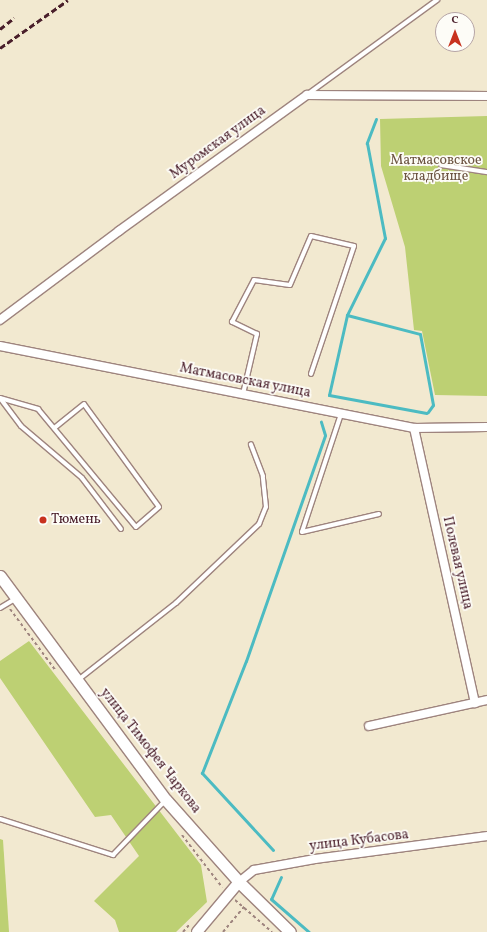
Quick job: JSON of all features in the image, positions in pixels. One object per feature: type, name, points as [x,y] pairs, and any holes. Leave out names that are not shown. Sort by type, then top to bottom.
[{"type":"main road","name":"улица Тимофея Чаркова","points":[[0,576],[166,800],[239,882],[290,932]]},
{"type":"street","points":[[307,95],[487,96]]},
{"type":"street","name":"Муромская улица","points":[[0,320],[119,231],[307,95]]},
{"type":"street","name":"Матмасовская улица","points":[[0,346],[414,428],[487,427]]},
{"type":"street","name":"Полевая улица","points":[[414,428],[475,703]]},
{"type":"street","points":[[369,726],[487,700]]},
{"type":"street","name":"улица Кубасова","points":[[239,882],[254,870],[315,859],[487,836]]},
{"type":"street","points":[[197,932],[239,882]]},
{"type":"lane","points":[[307,95],[437,0]]},
{"type":"lane","points":[[441,165],[487,172]]},
{"type":"lane","points":[[243,394],[257,334],[232,322],[254,280],[290,285],[311,236],[354,246],[312,374]]},
{"type":"lane","points":[[0,398],[38,409],[136,527],[159,507],[84,404],[54,428]]},
{"type":"lane","points":[[0,398],[21,426],[82,478],[121,530]]},
{"type":"lane","points":[[341,414],[302,532],[379,514]]},
{"type":"lane","points":[[77,681],[176,603],[259,524],[266,507],[264,476],[251,444]]},
{"type":"lane","points":[[0,608],[16,598]]},
{"type":"lane","points":[[0,819],[113,855],[166,800]]},
{"type":"path","points":[[179,831],[229,894],[272,932]]},
{"type":"path","points":[[223,932],[244,907]]},
{"type":"green space","name":"Матмасовское кладбище","points":[[487,116],[487,396],[435,395],[422,331],[414,330],[405,247],[381,166],[380,119]]},
{"type":"green space","points":[[29,641],[201,865],[207,902],[176,932],[119,932],[115,920],[94,901],[139,856],[111,815],[95,817],[0,678],[0,661]]},
{"type":"green space","points":[[0,839],[3,840],[9,932],[0,932]]},
{"type":"waterway","points":[[376,119],[367,143],[385,238],[347,315],[329,395],[426,413]]},
{"type":"waterway","points":[[347,315],[420,334],[433,405],[428,412]]},
{"type":"waterway","points":[[273,850],[202,773],[246,661],[325,435],[321,422]]},
{"type":"waterway","points":[[281,877],[271,899],[309,932]]},
{"type":"railway","points":[[0,48],[68,0]]},
{"type":"railway","points":[[0,29],[14,18]]},
{"type":"place","name":"Тюмень","points":[[43,520]]}]
